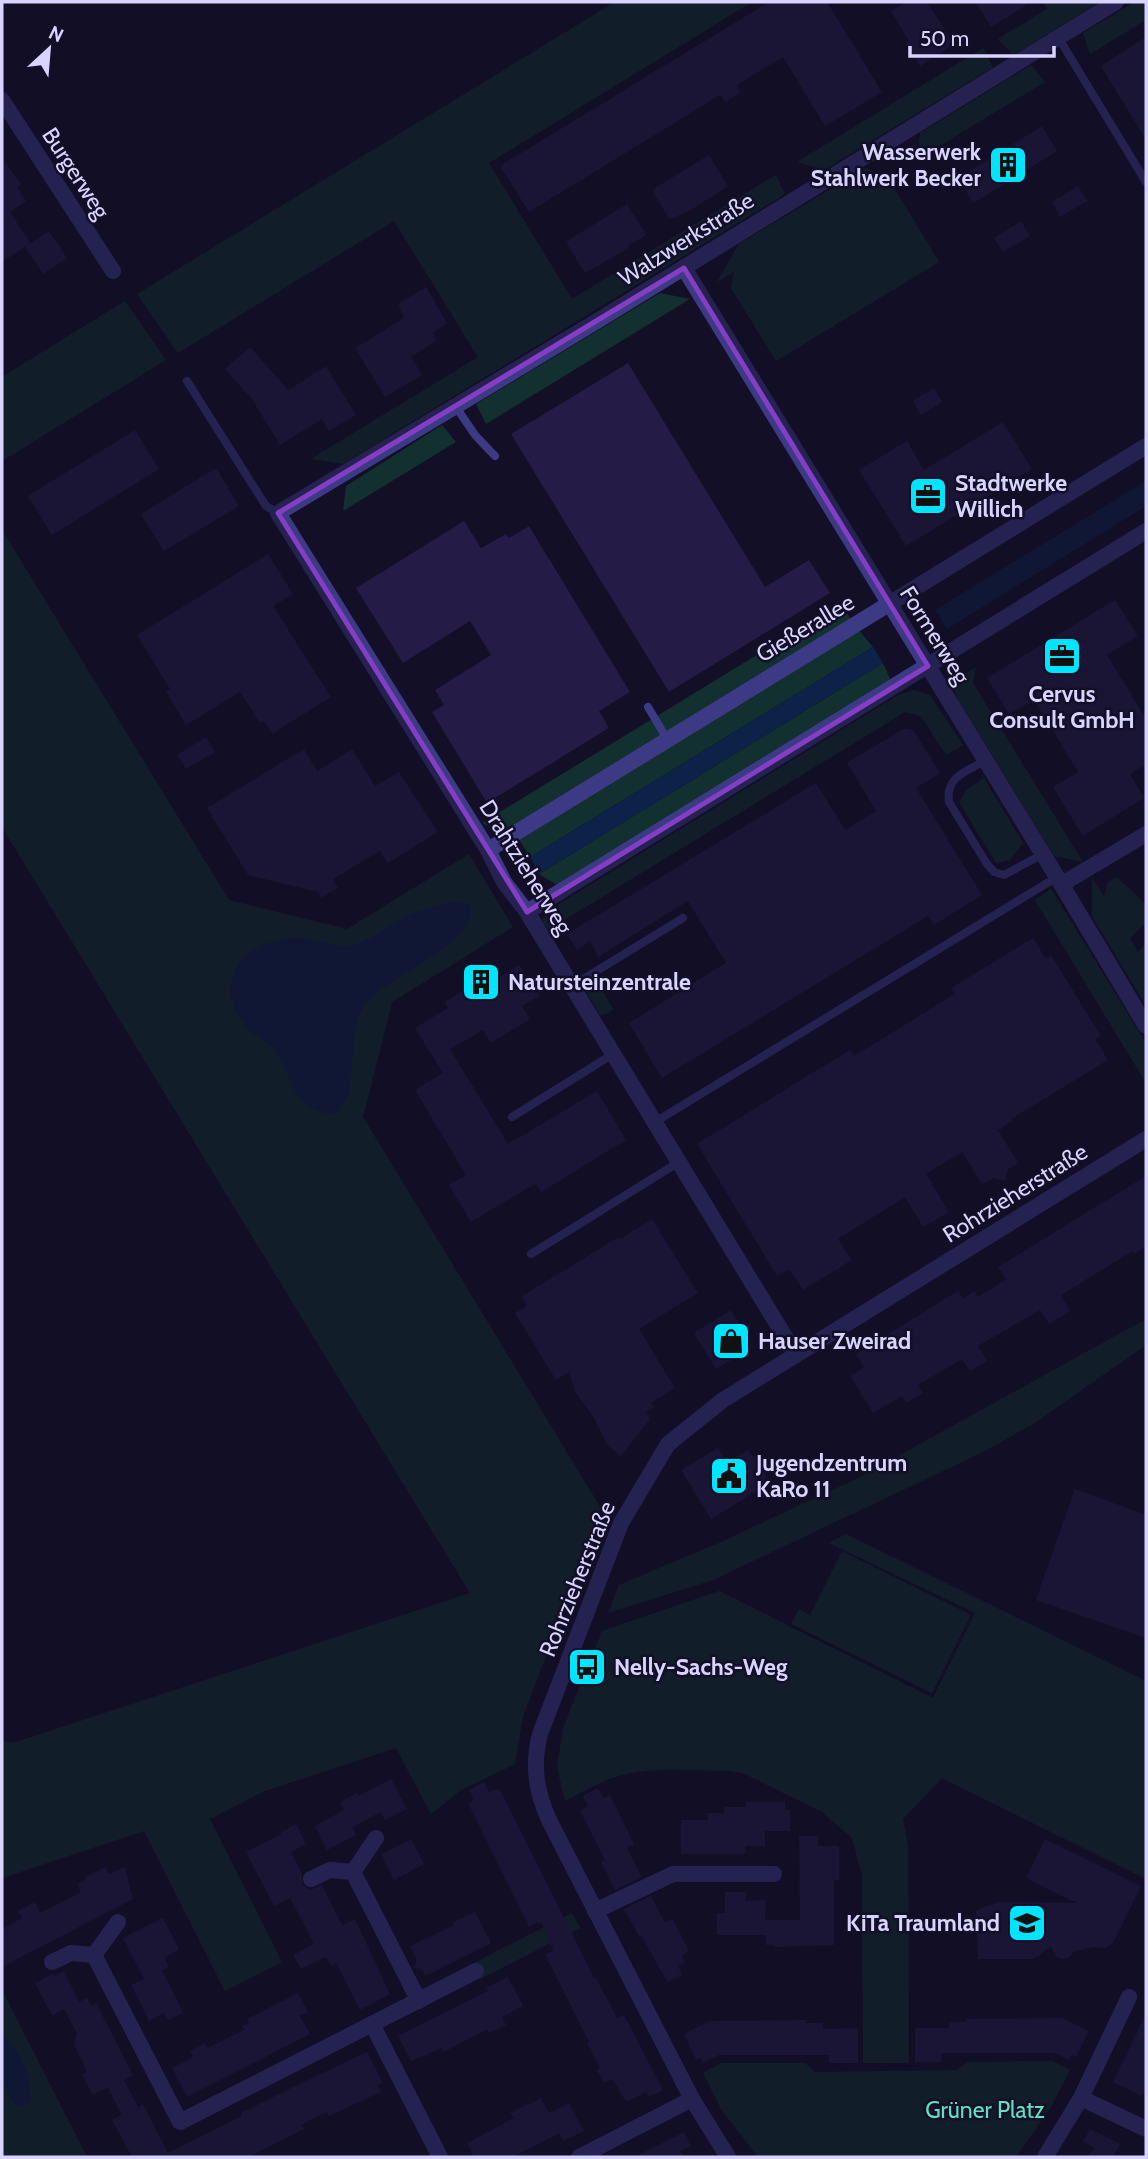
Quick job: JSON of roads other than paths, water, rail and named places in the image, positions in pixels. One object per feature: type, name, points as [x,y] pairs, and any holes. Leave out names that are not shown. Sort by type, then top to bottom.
[{"type":"street","name":"Walzwerkstraße","points":[[278,513],[684,268],[1116,2]]},
{"type":"street","name":"Burgerweg","points":[[2,100],[113,271]]},
{"type":"street","name":"Formerweg","points":[[684,268],[1146,1026]]},
{"type":"street","name":"Gießerallee","points":[[488,849],[1146,446]]},
{"type":"street","name":"Drahtzieherweg","points":[[278,513],[488,849],[504,882],[527,912],[796,1355]]},
{"type":"street","points":[[527,912],[1146,531]]},
{"type":"street","points":[[1059,880],[1146,834]]},
{"type":"street","name":"Rohrzieherstraße","points":[[728,2157],[692,2099],[549,1820],[536,1782],[536,1762],[543,1726],[621,1523],[668,1444],[723,1400],[1146,1139]]},
{"type":"street","points":[[353,1872],[376,1838]]},
{"type":"street","points":[[311,1879],[330,1870],[353,1872]]},
{"type":"street","points":[[353,1872],[419,2001]]},
{"type":"street","points":[[596,1911],[673,1874],[774,1874]]},
{"type":"street","points":[[94,1955],[118,1922]]},
{"type":"street","points":[[52,1962],[71,1953],[94,1955]]},
{"type":"street","points":[[94,1955],[180,2122],[476,1971]]},
{"type":"street","points":[[1045,2157],[1081,2098],[1129,1997]]},
{"type":"street","points":[[372,2024],[440,2157]]},
{"type":"street","points":[[1081,2098],[1146,2129]]},
{"type":"street","points":[[579,2157],[692,2099]]},
{"type":"lane","points":[[1058,37],[1146,182]]},
{"type":"lane","points":[[187,381],[266,506],[278,513]]},
{"type":"lane","points":[[456,407],[475,435],[495,456]]},
{"type":"lane","points":[[648,707],[667,739]]},
{"type":"lane","points":[[985,761],[956,778],[948,791],[949,802],[994,872],[1004,875],[1042,854]]},
{"type":"lane","points":[[655,1122],[1059,880]]},
{"type":"lane","points":[[572,986],[682,918]]},
{"type":"lane","points":[[512,1117],[613,1054]]},
{"type":"lane","points":[[531,1254],[680,1162]]},
{"type":"water","points":[[1146,481],[1146,506],[947,629],[935,610]]},
{"type":"water","points":[[873,647],[883,663],[539,874],[530,857]]},
{"type":"water","points":[[453,901],[471,906],[470,918],[463,930],[436,954],[380,990],[359,1015],[349,1093],[343,1105],[332,1115],[305,1103],[292,1085],[277,1054],[246,1027],[236,1013],[231,985],[234,972],[241,961],[265,944],[285,939],[340,946],[355,944],[412,914]]},
{"type":"water","points":[[2,2036],[15,2048],[27,2073],[31,2100],[24,2107],[16,2105],[6,2090]]},
{"type":"place","name":"Wasserwerk Stahlwerk Becker","points":[[1008,165]]},
{"type":"place","name":"Stadtwerke Willich","points":[[928,496]]},
{"type":"place","name":"Cervus Consult GmbH","points":[[1062,656]]},
{"type":"place","name":"Natursteinzentrale","points":[[481,982]]},
{"type":"place","name":"Hauser Zweirad","points":[[731,1341]]},
{"type":"place","name":"Jugendzentrum KaRo 11","points":[[729,1476]]},
{"type":"place","name":"Nelly-Sachs-Weg","points":[[587,1667]]},
{"type":"place","name":"KiTa Traumland","points":[[1027,1923]]},
{"type":"park label","name":"Grüner Platz","points":[[985,2110]]}]
